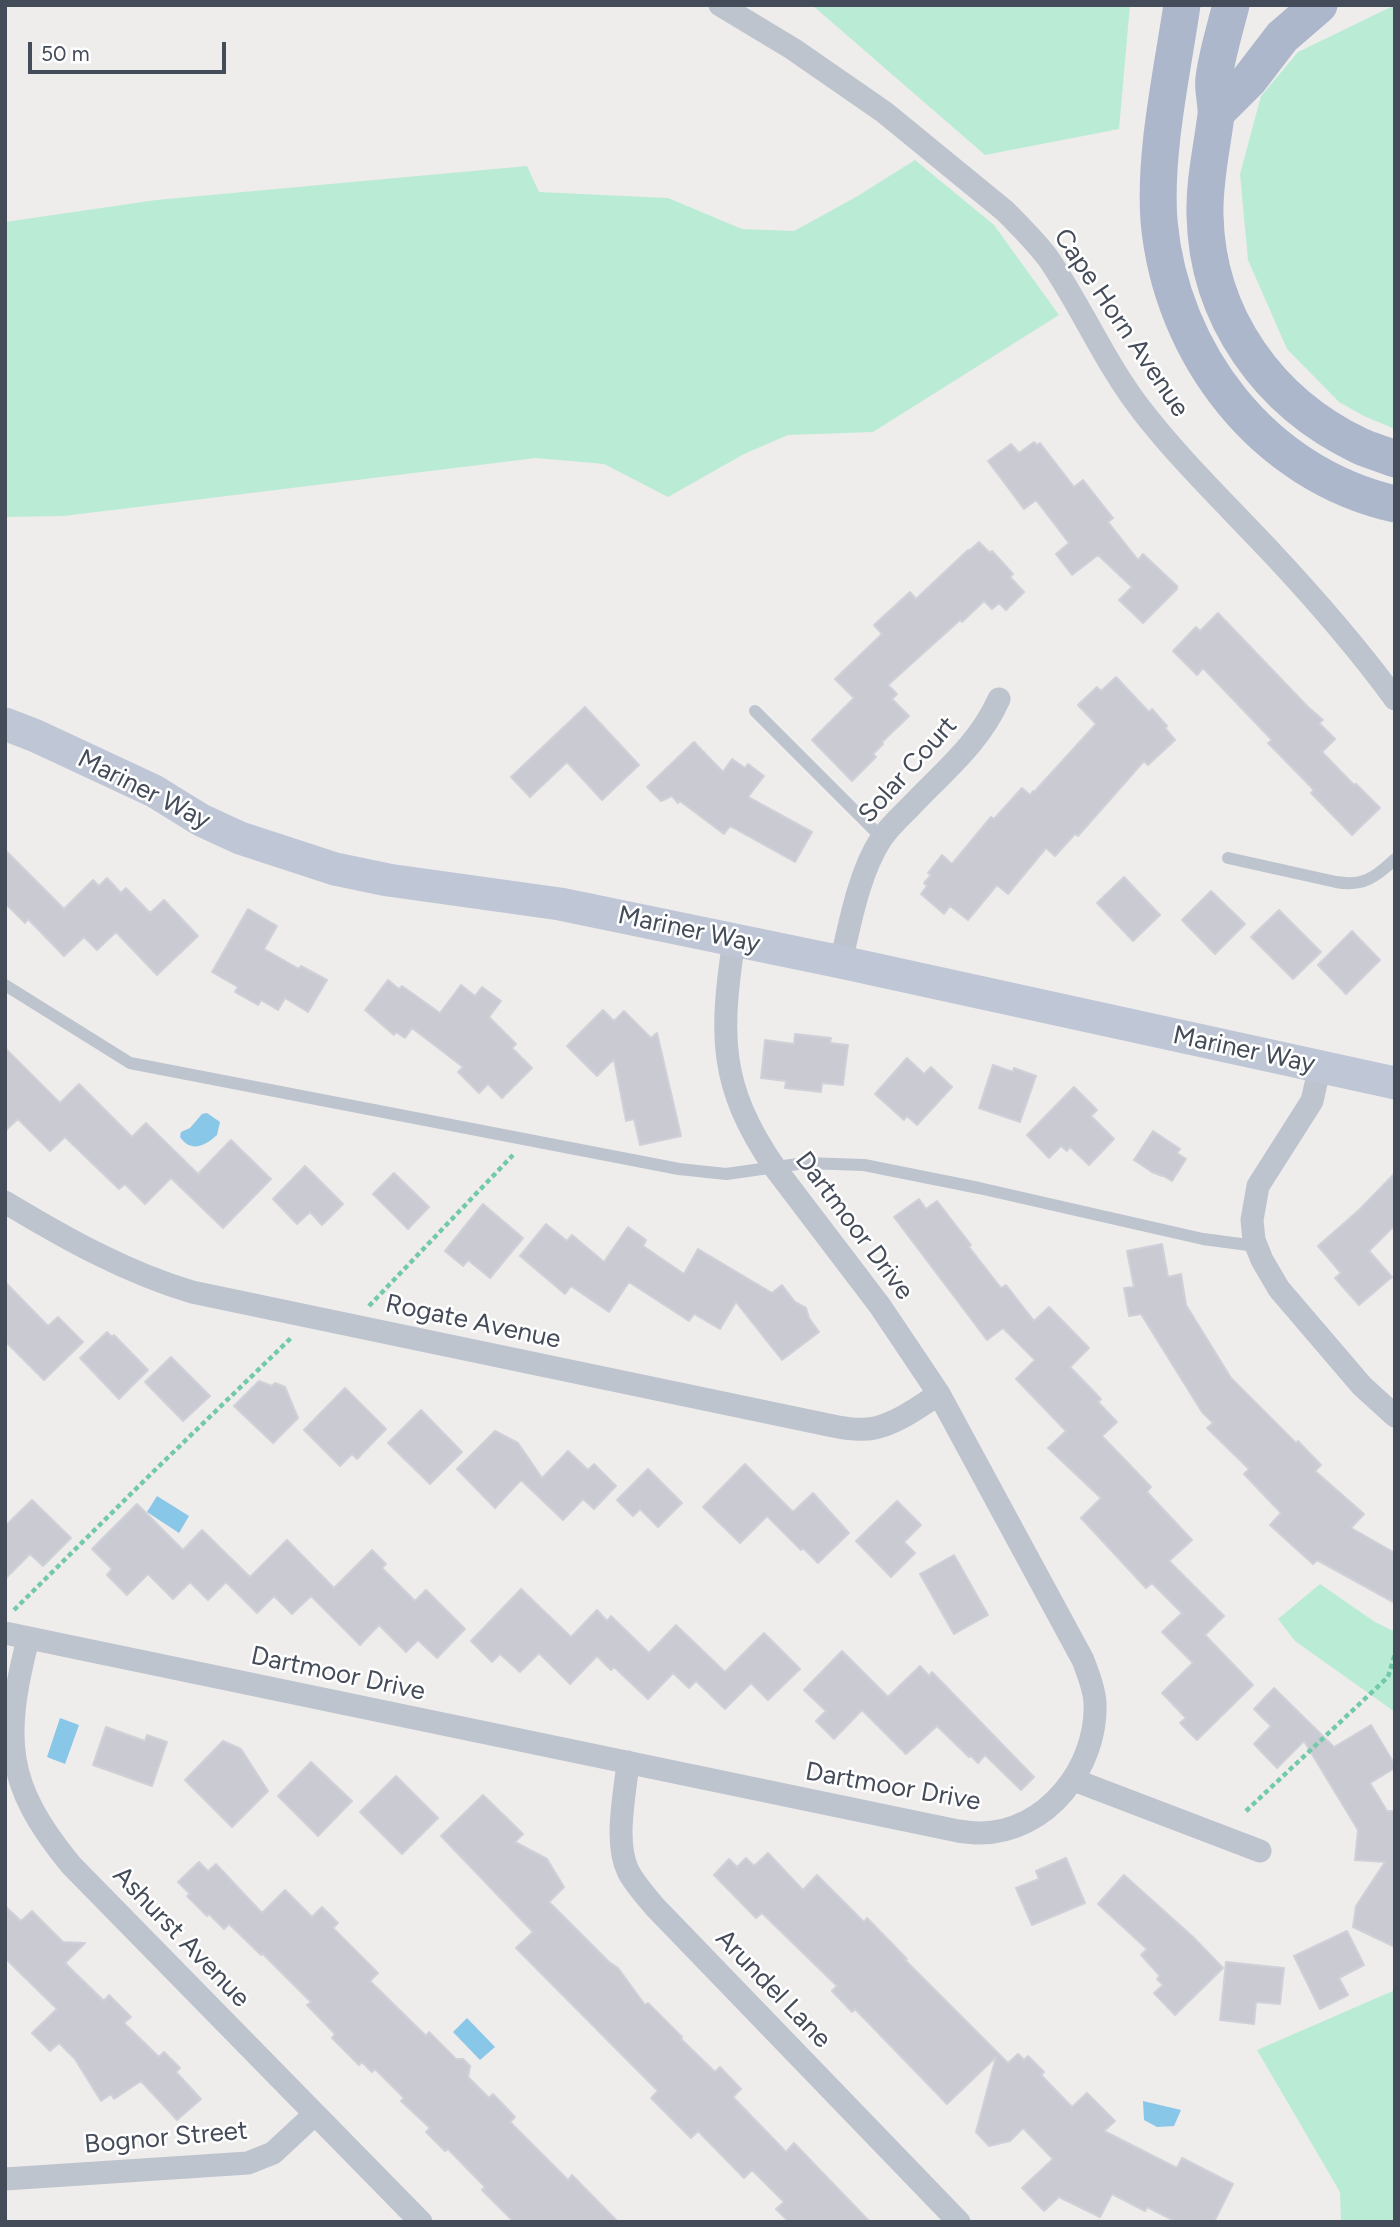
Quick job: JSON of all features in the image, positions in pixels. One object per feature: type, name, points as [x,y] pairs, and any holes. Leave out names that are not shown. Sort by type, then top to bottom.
[{"type":"main road","points":[[1182,5],[1161,151],[1159,208],[1167,273],[1183,320],[1206,366],[1239,411],[1263,435],[1288,455],[1325,477],[1367,496],[1395,503]]},
{"type":"main road","points":[[1231,5],[1213,81],[1216,112],[1207,169],[1205,225],[1208,252],[1217,287],[1231,323],[1261,370],[1299,408],[1361,446],[1395,458]]},
{"type":"main road","points":[[1216,112],[1249,80],[1282,37],[1319,5]]},
{"type":"main road","name":"Mariner Way","points":[[5,724],[154,791],[201,820],[291,856],[379,878],[520,897],[841,962],[1395,1083]]},
{"type":"street","name":"Cape Horn Avenue","points":[[720,5],[793,49],[884,112],[1005,211],[1023,229],[1047,257],[1124,385],[1142,410],[1185,461],[1312,596],[1395,699]]},
{"type":"street","name":"Solar Court","points":[[841,962],[868,867],[882,838],[973,743],[999,699]]},
{"type":"street","name":"Dartmoor Drive","points":[[16,1636],[958,1831],[999,1831],[1030,1818],[1063,1795],[1087,1754],[1095,1699],[1091,1682],[1077,1648],[939,1394],[880,1306],[775,1168],[746,1119],[728,1066],[725,1010],[734,940]]},
{"type":"street","points":[[1320,1066],[1312,1101],[1258,1186],[1252,1220],[1256,1246],[1279,1289],[1362,1385],[1395,1416]]},
{"type":"street","name":"Rogate Avenue","points":[[5,1202],[110,1261],[162,1283],[192,1292],[814,1422],[847,1428],[874,1428],[899,1418],[939,1394]]},
{"type":"street","name":"Ashurst Avenue","points":[[16,1636],[17,1682],[13,1750],[22,1787],[37,1819],[71,1865],[421,2222]]},
{"type":"street","name":"Arundel Lane","points":[[628,1762],[622,1852],[628,1871],[640,1888],[654,1906],[959,2222]]},
{"type":"street","points":[[1074,1780],[1260,1851]]},
{"type":"street","name":"Bognor Street","points":[[5,2179],[248,2163],[273,2153],[315,2114]]},
{"type":"lane","points":[[755,711],[882,838]]},
{"type":"lane","points":[[1228,858],[1353,884],[1369,881],[1395,859]]},
{"type":"lane","points":[[5,985],[131,1063],[679,1170],[726,1174],[805,1163],[834,1162],[877,1167],[1203,1239],[1256,1246]]},
{"type":"path","points":[[369,1306],[528,1139]]},
{"type":"path","points":[[14,1611],[282,1348]]},
{"type":"path","points":[[1246,1811],[1388,1677],[1395,1654]]},
{"type":"green space","points":[[812,5],[1130,5],[1119,129],[985,155]]},
{"type":"green space","points":[[1395,5],[1395,429],[1339,402],[1287,349],[1248,260],[1240,174],[1261,96],[1298,52]]},
{"type":"green space","points":[[915,160],[994,225],[1059,315],[873,432],[788,435],[744,454],[668,497],[604,464],[536,458],[64,516],[5,517],[5,222],[156,200],[527,166],[539,192],[668,198],[742,229],[794,231]]},
{"type":"green space","points":[[1320,1584],[1375,1622],[1395,1632],[1395,1712],[1295,1641],[1278,1619]]},
{"type":"green space","points":[[1395,1990],[1395,2222],[1341,2222],[1340,2192],[1257,2050]]},
{"type":"water","points":[[207,1113],[220,1122],[217,1135],[203,1145],[193,1146],[184,1142],[180,1137],[181,1132],[190,1128],[202,1114]]},
{"type":"water","points":[[157,1496],[189,1516],[179,1533],[147,1512]]},
{"type":"water","points":[[60,1718],[79,1725],[65,1764],[47,1757]]},
{"type":"water","points":[[467,2018],[495,2047],[480,2060],[453,2032]]},
{"type":"water","points":[[1143,2101],[1181,2110],[1174,2126],[1157,2127],[1144,2120]]},
{"type":"building","points":[[1034,442],[1037,445],[1040,443],[1074,487],[1083,480],[1113,518],[1108,522],[1138,560],[1143,554],[1177,586],[1143,623],[1119,600],[1132,587],[1098,555],[1072,575],[1056,554],[1069,543],[1036,500],[1024,509],[988,461],[1011,444],[1019,453]]},
{"type":"building","points":[[979,542],[990,553],[992,551],[1013,574],[1010,577],[1024,592],[1006,610],[999,603],[992,609],[984,601],[888,685],[897,694],[892,699],[909,716],[882,742],[873,754],[876,757],[852,781],[812,740],[854,698],[835,679],[882,634],[874,625],[910,592],[916,599]]},
{"type":"building","points":[[1218,613],[1323,720],[1319,723],[1335,739],[1322,752],[1380,808],[1352,835],[1311,793],[1314,790],[1268,743],[1272,740],[1203,668],[1197,675],[1173,651],[1196,627],[1200,631]]},
{"type":"building","points":[[1116,677],[1149,712],[1152,709],[1175,740],[1148,765],[1144,761],[1078,836],[1075,834],[1055,856],[1046,848],[1008,894],[997,885],[968,920],[950,906],[944,914],[921,894],[927,886],[924,883],[931,875],[928,873],[942,855],[952,864],[991,817],[994,819],[1022,788],[1030,795],[1034,792],[1096,724],[1078,705],[1097,687],[1101,691]]},
{"type":"building","points":[[585,707],[639,765],[602,800],[567,762],[530,797],[511,777]]},
{"type":"building","points":[[694,742],[723,772],[732,759],[745,768],[748,764],[764,776],[748,797],[812,832],[795,862],[730,826],[724,834],[680,801],[678,803],[672,796],[661,801],[647,787]]},
{"type":"building","points":[[5,850],[64,909],[93,880],[99,886],[107,878],[121,893],[126,888],[150,913],[164,900],[198,936],[157,975],[116,932],[97,950],[84,937],[64,956],[28,919],[25,923],[5,903]]},
{"type":"building","points":[[1124,877],[1160,915],[1133,941],[1097,903]]},
{"type":"building","points":[[1211,891],[1245,924],[1215,954],[1182,920]]},
{"type":"building","points":[[248,909],[277,926],[264,949],[299,969],[301,966],[327,980],[308,1012],[285,998],[278,1010],[261,1000],[258,1005],[235,992],[238,987],[212,972]]},
{"type":"building","points":[[1279,910],[1321,952],[1293,979],[1251,937]]},
{"type":"building","points":[[1352,931],[1380,960],[1346,994],[1318,965]]},
{"type":"building","points":[[388,980],[399,989],[402,986],[440,1013],[461,985],[475,996],[482,987],[501,1001],[489,1017],[516,1044],[512,1048],[532,1068],[502,1098],[488,1084],[479,1093],[458,1072],[463,1067],[412,1028],[405,1038],[396,1032],[394,1035],[365,1010]]},
{"type":"building","points":[[603,1010],[614,1021],[624,1011],[651,1038],[657,1033],[681,1136],[640,1145],[634,1119],[626,1121],[614,1059],[597,1076],[567,1046]]},
{"type":"building","points":[[795,1034],[831,1038],[830,1043],[848,1045],[843,1085],[822,1083],[821,1092],[785,1088],[786,1081],[761,1078],[765,1040],[794,1044]]},
{"type":"building","points":[[5,1048],[60,1103],[79,1084],[132,1137],[146,1123],[198,1174],[231,1140],[271,1179],[223,1228],[171,1178],[145,1204],[125,1184],[119,1189],[65,1137],[50,1151],[18,1119],[5,1131]]},
{"type":"building","points":[[907,1058],[924,1074],[931,1067],[952,1087],[917,1125],[907,1116],[904,1120],[875,1094]]},
{"type":"building","points":[[993,1065],[1013,1072],[1014,1068],[1036,1076],[1020,1122],[979,1108]]},
{"type":"building","points":[[1074,1087],[1097,1110],[1091,1116],[1114,1139],[1089,1165],[1070,1147],[1067,1151],[1061,1146],[1049,1158],[1027,1135]]},
{"type":"building","points":[[1153,1131],[1180,1149],[1177,1153],[1186,1159],[1172,1181],[1134,1160]]},
{"type":"building","points":[[305,1166],[343,1204],[322,1225],[310,1212],[297,1224],[273,1199]]},
{"type":"building","points":[[394,1173],[429,1207],[408,1229],[373,1194]]},
{"type":"building","points":[[1395,1173],[1395,1225],[1369,1251],[1392,1277],[1359,1305],[1335,1278],[1341,1273],[1318,1246]]},
{"type":"building","points":[[919,1199],[926,1209],[937,1201],[1001,1288],[1006,1285],[1034,1321],[1049,1307],[1089,1348],[1070,1367],[1101,1399],[1098,1402],[1117,1422],[1102,1436],[1151,1487],[1147,1492],[1192,1540],[1169,1561],[1224,1616],[1205,1635],[1253,1685],[1197,1740],[1180,1723],[1186,1718],[1162,1693],[1193,1663],[1162,1632],[1182,1613],[1152,1583],[1146,1588],[1081,1518],[1101,1498],[1048,1448],[1066,1431],[1016,1379],[1035,1360],[1003,1328],[987,1340],[894,1217]]},
{"type":"building","points":[[483,1204],[523,1238],[490,1278],[468,1260],[463,1266],[445,1251]]},
{"type":"building","points":[[546,1224],[567,1241],[572,1235],[604,1262],[628,1227],[646,1240],[643,1246],[684,1274],[698,1249],[772,1293],[782,1285],[795,1302],[806,1308],[809,1318],[819,1332],[782,1360],[736,1302],[720,1329],[694,1314],[689,1321],[629,1282],[609,1312],[571,1286],[565,1294],[520,1256]]},
{"type":"building","points":[[1162,1244],[1168,1277],[1181,1274],[1186,1305],[1231,1378],[1321,1465],[1315,1471],[1364,1514],[1351,1528],[1395,1553],[1395,1603],[1317,1560],[1313,1564],[1270,1525],[1281,1513],[1244,1474],[1249,1469],[1207,1428],[1213,1423],[1202,1412],[1141,1314],[1129,1316],[1124,1288],[1134,1287],[1127,1251]]},
{"type":"building","points":[[5,1282],[48,1326],[58,1317],[83,1342],[44,1380],[5,1341]]},
{"type":"building","points":[[107,1332],[112,1337],[114,1335],[148,1370],[119,1399],[80,1358]]},
{"type":"building","points":[[171,1357],[210,1396],[183,1421],[145,1382]]},
{"type":"building","points":[[259,1381],[285,1387],[298,1418],[273,1443],[234,1406]]},
{"type":"building","points":[[345,1388],[386,1429],[357,1459],[352,1454],[340,1466],[304,1430]]},
{"type":"building","points":[[421,1410],[462,1452],[430,1484],[388,1443]]},
{"type":"building","points":[[495,1431],[518,1443],[542,1478],[568,1451],[588,1470],[594,1464],[616,1486],[594,1509],[583,1499],[563,1520],[521,1480],[495,1508],[457,1469]]},
{"type":"building","points":[[745,1464],[793,1512],[813,1493],[849,1533],[818,1563],[767,1516],[740,1543],[703,1507]]},
{"type":"building","points":[[648,1469],[682,1503],[658,1527],[640,1509],[633,1516],[617,1500]]},
{"type":"building","points":[[32,1500],[71,1538],[43,1566],[30,1554],[5,1579],[5,1526]]},
{"type":"building","points":[[897,1501],[921,1525],[904,1542],[915,1553],[891,1577],[856,1541]]},
{"type":"building","points":[[137,1504],[183,1550],[202,1530],[250,1577],[287,1540],[334,1588],[372,1550],[386,1564],[382,1568],[415,1601],[426,1590],[465,1629],[437,1658],[418,1640],[406,1652],[379,1625],[360,1645],[311,1596],[292,1614],[274,1596],[257,1613],[226,1582],[208,1600],[190,1582],[173,1599],[148,1574],[127,1595],[107,1575],[112,1569],[92,1549]]},
{"type":"building","points":[[954,1555],[988,1615],[954,1634],[920,1574]]},
{"type":"building","points":[[521,1589],[571,1637],[597,1610],[607,1621],[611,1616],[649,1653],[676,1625],[725,1672],[764,1633],[800,1669],[768,1700],[751,1683],[725,1709],[696,1681],[689,1688],[673,1673],[648,1699],[614,1667],[611,1670],[597,1656],[570,1684],[539,1653],[520,1672],[500,1654],[492,1662],[471,1641]]},
{"type":"building","points":[[842,1651],[888,1697],[920,1666],[929,1676],[932,1672],[1034,1777],[1021,1790],[985,1755],[978,1763],[937,1726],[906,1754],[862,1710],[834,1739],[816,1721],[826,1711],[804,1690]]},
{"type":"building","points":[[1274,1688],[1334,1747],[1371,1725],[1395,1765],[1395,1768],[1370,1783],[1387,1811],[1395,1811],[1395,1947],[1353,1927],[1356,1906],[1385,1862],[1355,1860],[1358,1830],[1304,1741],[1277,1768],[1254,1744],[1271,1726],[1254,1709]]},
{"type":"building","points":[[106,1727],[145,1741],[147,1735],[167,1742],[152,1786],[93,1765]]},
{"type":"building","points":[[223,1741],[241,1749],[268,1791],[232,1827],[185,1780]]},
{"type":"building","points":[[311,1762],[352,1801],[318,1836],[278,1796]]},
{"type":"building","points":[[396,1776],[438,1818],[402,1854],[360,1812]]},
{"type":"building","points":[[483,1795],[523,1834],[515,1842],[547,1859],[564,1887],[549,1902],[618,1968],[645,2005],[648,2003],[715,2072],[720,2067],[741,2089],[733,2097],[786,2152],[794,2143],[870,2222],[789,2222],[776,2209],[784,2202],[752,2170],[744,2178],[698,2131],[691,2138],[651,2098],[658,2091],[516,1948],[533,1932],[441,1836]]},
{"type":"building","points":[[768,1853],[803,1890],[817,1875],[864,1922],[867,1918],[1008,2063],[1018,2054],[1024,2060],[1028,2056],[1044,2072],[1041,2075],[1072,2107],[1087,2093],[1115,2121],[1104,2131],[1177,2168],[1182,2158],[1233,2184],[1214,2222],[1177,2222],[1147,2207],[1145,2211],[1112,2194],[1100,2217],[1059,2197],[1044,2211],[1022,2188],[1053,2159],[1023,2128],[1010,2141],[989,2146],[976,2132],[996,2057],[947,2104],[855,2009],[852,2012],[832,1991],[837,1986],[762,1913],[756,1918],[714,1875],[729,1859],[737,1867],[746,1858],[754,1866]]},
{"type":"building","points":[[1066,1858],[1085,1903],[1032,1925],[1016,1888],[1039,1879],[1036,1871]]},
{"type":"building","points":[[199,1862],[208,1871],[216,1864],[262,1913],[285,1890],[312,1917],[322,1907],[338,1923],[333,1928],[378,1973],[370,1981],[426,2036],[429,2032],[456,2059],[463,2059],[470,2066],[468,2077],[489,2098],[493,2094],[515,2117],[510,2122],[568,2180],[572,2175],[618,2222],[514,2222],[482,2190],[485,2187],[448,2149],[445,2151],[426,2132],[430,2128],[401,2101],[404,2098],[375,2069],[372,2072],[362,2062],[359,2065],[332,2038],[335,2034],[307,2005],[311,2002],[262,1953],[261,1955],[229,1924],[224,1929],[187,1896],[190,1894],[178,1882]]},
{"type":"building","points":[[1124,1875],[1223,1968],[1175,2015],[1154,1993],[1163,1985],[1157,1979],[1160,1976],[1141,1955],[1147,1949],[1098,1904]]},
{"type":"building","points":[[5,1906],[21,1921],[32,1911],[63,1942],[85,1943],[65,1963],[104,2001],[109,1995],[131,2017],[124,2023],[159,2057],[164,2052],[180,2068],[176,2072],[201,2099],[177,2120],[141,2081],[114,2099],[111,2094],[101,2101],[75,2059],[59,2043],[50,2051],[32,2033],[57,2009],[5,1958]]},
{"type":"building","points":[[1347,1931],[1364,1965],[1339,1978],[1348,1995],[1320,2009],[1294,1956]]},
{"type":"building","points":[[1226,1962],[1284,1968],[1280,2004],[1256,2002],[1254,2024],[1220,2020]]}]
